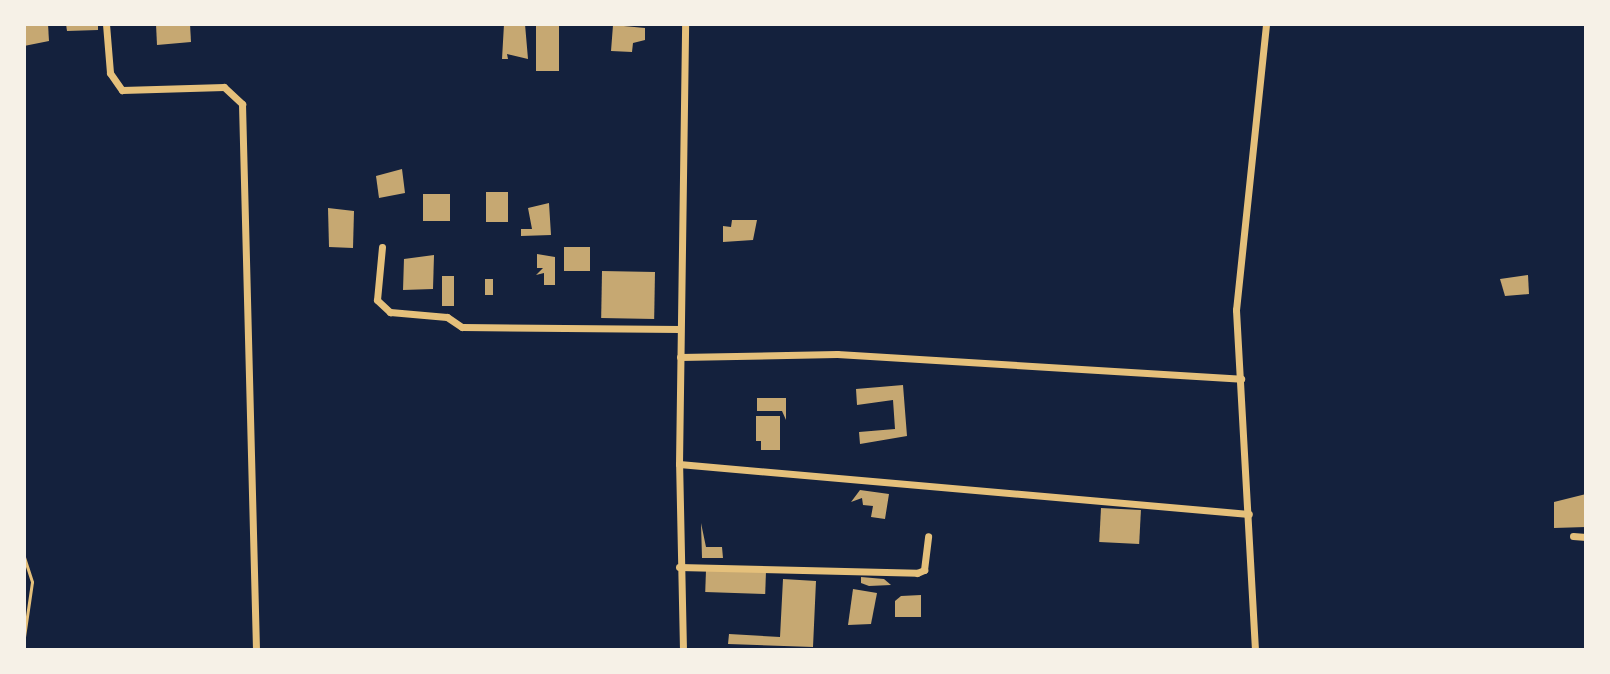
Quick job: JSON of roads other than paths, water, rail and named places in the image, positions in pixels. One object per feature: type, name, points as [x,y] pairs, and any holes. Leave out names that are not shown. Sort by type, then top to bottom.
[{"type":"street","points":[[106,24],[110,73],[122,90],[224,87],[242,104],[256,650]]},
{"type":"street","points":[[683,650],[679,464],[685,24]]},
{"type":"street","points":[[1255,650],[1236,310],[1242,216],[1266,24]]},
{"type":"street","points":[[382,247],[377,300],[390,312],[447,317],[462,327],[680,329]]},
{"type":"street","points":[[680,357],[837,354],[1241,379]]},
{"type":"street","points":[[679,464],[1249,514]]},
{"type":"street","points":[[679,567],[917,573],[924,570],[928,536]]},
{"type":"street","points":[[1573,536],[1586,537]]},
{"type":"lane","points":[[24,557],[32,582],[24,637]]}]
